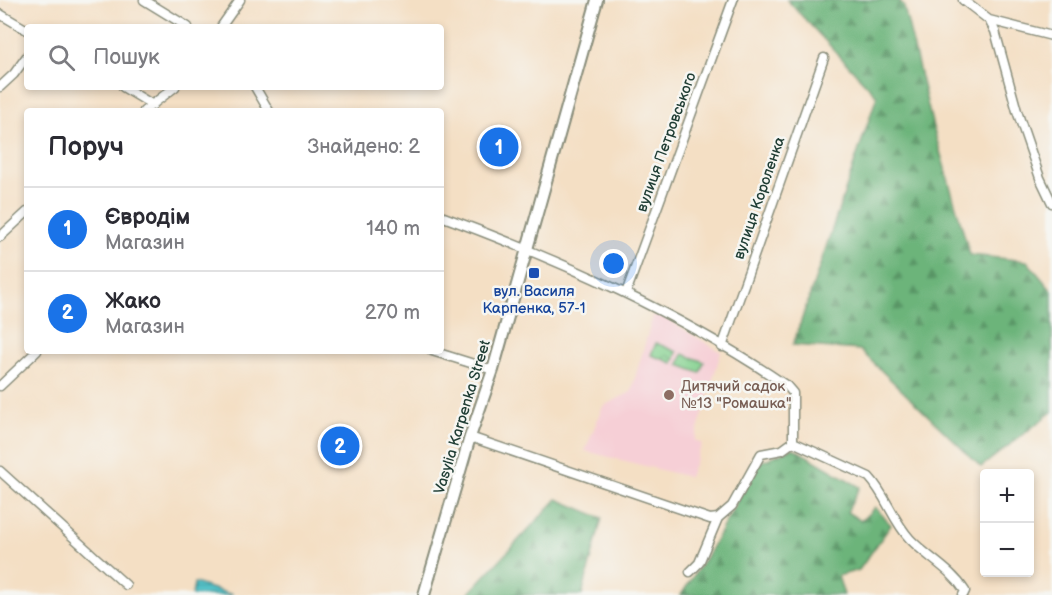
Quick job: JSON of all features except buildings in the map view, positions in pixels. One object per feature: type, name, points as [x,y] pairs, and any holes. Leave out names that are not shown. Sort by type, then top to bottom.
[{"type":"street","points":[[144,0],[183,24]]},
{"type":"street","points":[[223,24],[240,0]]},
{"type":"street","name":"Vasylia Karpenka Street","points":[[424,595],[470,437],[493,370],[597,0]]},
{"type":"street","name":"вулиця Петровського","points":[[626,293],[733,0]]},
{"type":"street","points":[[963,0],[989,20],[1052,36]]},
{"type":"street","points":[[0,14],[24,28]]},
{"type":"street","points":[[989,20],[995,31],[1040,178],[1052,203]]},
{"type":"street","name":"вулиця Короленка","points":[[722,347],[824,58]]},
{"type":"street","points":[[0,87],[24,60]]},
{"type":"street","points":[[128,90],[153,105]]},
{"type":"street","points":[[148,108],[171,90]]},
{"type":"street","points":[[257,90],[266,108]]},
{"type":"street","points":[[0,237],[24,215]]},
{"type":"street","points":[[444,217],[526,248],[626,293],[787,386],[793,393],[793,442]]},
{"type":"street","points":[[0,386],[34,354]]},
{"type":"street","points":[[442,354],[493,370]]},
{"type":"street","points":[[470,437],[710,519],[718,518]]},
{"type":"street","points":[[690,572],[699,563],[718,518],[732,506],[761,454],[782,450],[793,442]]},
{"type":"street","points":[[793,442],[869,477],[877,486],[909,539],[957,579],[965,591],[963,595]]},
{"type":"street","points":[[0,471],[126,585]]},
{"type":"shaded area","name":"Дитячий садок №13 \"Ромашка\"","points":[[653,316],[662,316],[721,352],[695,440],[702,444],[689,477],[585,451],[603,406],[631,392]]},
{"type":"green space","points":[[787,0],[899,0],[904,7],[933,127],[970,255],[1027,261],[1052,291],[1052,412],[981,467],[860,350],[793,345],[877,96]]},
{"type":"green space","points":[[656,343],[677,352],[673,363],[651,355]]},
{"type":"green space","points":[[683,354],[704,362],[700,373],[679,365]]},
{"type":"green space","points":[[793,448],[860,487],[847,512],[861,521],[875,507],[891,525],[859,570],[838,576],[844,595],[681,595],[708,554],[758,463]]},
{"type":"green space","points":[[557,499],[602,518],[582,595],[467,595]]},
{"type":"water","points":[[194,583],[233,595],[192,595]]},
{"type":"place","name":"Євродім","points":[[499,147]]},
{"type":"place","name":"вул. Василя Карпенка, 57-1","points":[[534,273]]},
{"type":"place","name":"Дитячий садок №13 \"Ромашка\"","points":[[669,395]]},
{"type":"place","name":"Жако","points":[[340,446]]}]
